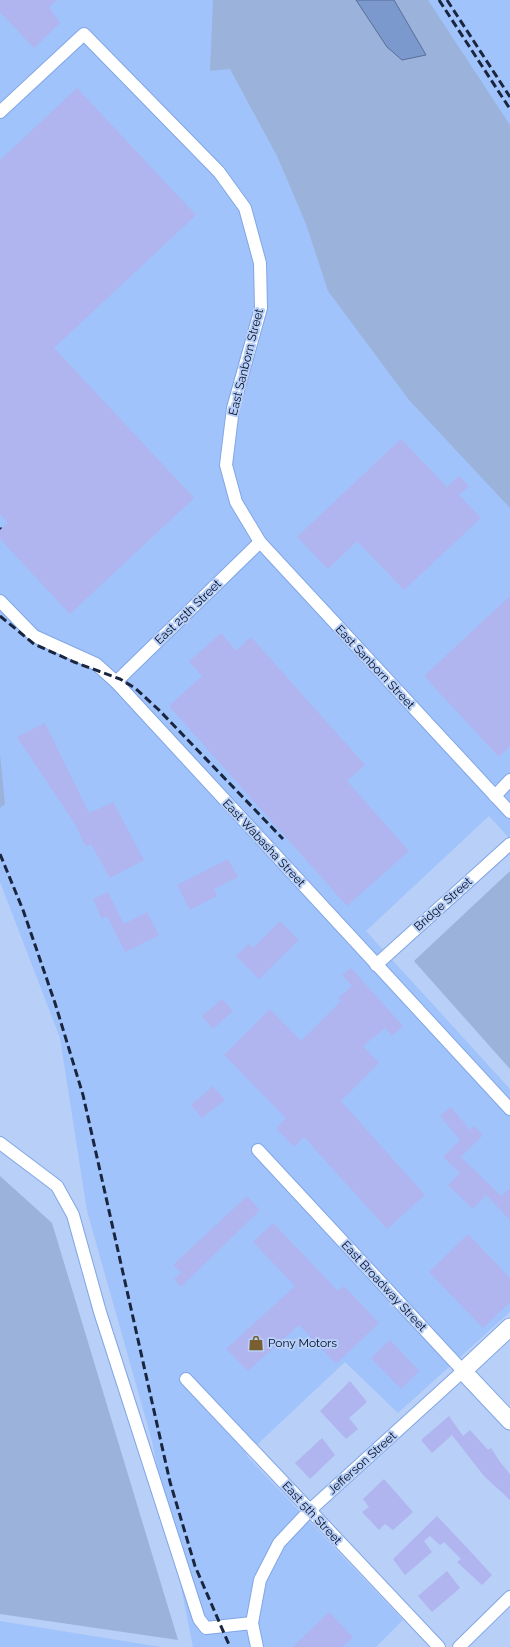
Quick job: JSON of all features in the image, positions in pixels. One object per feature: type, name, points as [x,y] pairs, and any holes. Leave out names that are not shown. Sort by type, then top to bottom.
[{"type":"street","name":"East Sanborn Street","points":[[0,112],[84,34],[220,172],[245,208],[260,263],[260,308],[233,408],[226,465],[236,502],[260,542],[510,812]]},
{"type":"street","name":"East 25th Street","points":[[116,682],[260,542]]},
{"type":"street","name":"East Wabasha Street","points":[[0,601],[34,636],[96,664],[116,682],[510,1109]]},
{"type":"street","points":[[495,796],[510,780]]},
{"type":"street","name":"Bridge Street","points":[[376,965],[510,844]]},
{"type":"street","points":[[0,1143],[56,1186],[73,1215],[100,1312],[199,1619],[206,1628],[252,1623],[257,1647]]},
{"type":"street","name":"East Broadway Street","points":[[258,1150],[510,1421]]},
{"type":"street","name":"Jefferson Street","points":[[252,1623],[260,1580],[279,1543],[310,1510],[510,1327]]},
{"type":"street","name":"East 5th Street","points":[[186,1379],[439,1647]]},
{"type":"street","points":[[459,1647],[510,1597]]},
{"type":"shaded area","points":[[0,0],[510,0],[510,839],[489,816],[366,931],[510,1089],[510,1312],[398,1413],[345,1362],[246,1455],[403,1620],[376,1647],[193,1647],[152,1441],[87,1211],[60,1038],[0,882]]},
{"type":"shaded area","points":[[213,0],[428,0],[510,125],[510,508],[409,400],[328,291],[306,224],[277,156],[230,69],[210,71]]},
{"type":"shaded area","points":[[356,0],[394,0],[426,55],[402,60],[387,47]]},
{"type":"shaded area","points":[[0,754],[5,804],[0,808]]},
{"type":"shaded area","points":[[510,871],[510,1069],[414,961]]},
{"type":"shaded area","points":[[0,1176],[52,1223],[178,1640],[0,1614]]},
{"type":"shaded area","points":[[0,1621],[161,1647],[0,1647]]},
{"type":"building","points":[[0,0],[57,0],[49,7],[60,23],[34,48],[0,12]]},
{"type":"building","points":[[77,88],[196,215],[54,348],[194,498],[70,614],[0,539],[0,530],[8,523],[0,514],[0,160]]},
{"type":"building","points":[[401,439],[447,487],[459,476],[469,486],[459,495],[481,518],[404,590],[357,541],[328,569],[297,537]]},
{"type":"building","points":[[510,596],[510,746],[499,757],[424,676]]},
{"type":"building","points":[[221,633],[236,651],[251,637],[365,765],[347,781],[409,851],[347,906],[169,706],[202,676],[189,661]]},
{"type":"building","points":[[45,723],[89,813],[113,802],[144,860],[110,878],[91,844],[86,847],[75,824],[17,737]]},
{"type":"building","points":[[228,859],[238,877],[214,889],[217,896],[190,910],[177,885]]},
{"type":"building","points":[[108,892],[124,924],[147,912],[159,935],[125,952],[107,916],[102,919],[93,899]]},
{"type":"building","points":[[280,921],[299,940],[259,979],[236,956],[248,944],[253,948]]},
{"type":"building","points":[[351,968],[403,1026],[392,1036],[385,1028],[363,1046],[379,1063],[341,1101],[425,1195],[387,1229],[304,1137],[294,1147],[276,1128],[286,1118],[224,1055],[270,1009],[301,1041],[341,1001],[338,998],[352,986],[342,975]]},
{"type":"building","points":[[222,999],[233,1011],[213,1029],[202,1016]]},
{"type":"building","points":[[213,1086],[225,1100],[202,1118],[191,1105]]},
{"type":"building","points":[[451,1107],[470,1130],[474,1126],[483,1135],[461,1157],[501,1196],[510,1188],[510,1220],[486,1195],[473,1209],[448,1185],[460,1173],[443,1157],[460,1140],[440,1116]]},
{"type":"building","points":[[247,1196],[260,1210],[181,1287],[174,1279],[181,1272],[173,1265]]},
{"type":"building","points":[[273,1223],[338,1291],[344,1286],[379,1323],[336,1364],[299,1325],[248,1371],[226,1349],[295,1286],[253,1242]]},
{"type":"building","points":[[468,1234],[510,1278],[510,1302],[483,1328],[429,1272]]},
{"type":"building","points":[[390,1340],[419,1371],[401,1389],[371,1358]]},
{"type":"building","points":[[350,1381],[367,1402],[349,1418],[358,1429],[346,1439],[320,1411]]},
{"type":"building","points":[[449,1416],[463,1436],[470,1430],[488,1450],[491,1448],[510,1474],[510,1500],[484,1476],[452,1435],[432,1453],[421,1440]]},
{"type":"building","points":[[322,1438],[335,1455],[310,1479],[295,1463]]},
{"type":"building","points":[[384,1479],[413,1512],[393,1530],[385,1524],[379,1530],[362,1512],[369,1507],[363,1499]]},
{"type":"building","points":[[437,1516],[492,1575],[482,1585],[457,1562],[461,1559],[444,1542],[440,1545],[430,1536],[424,1541],[432,1552],[405,1575],[393,1559]]},
{"type":"building","points":[[447,1571],[460,1588],[432,1612],[418,1596]]},
{"type":"building","points":[[329,1612],[353,1637],[343,1647],[293,1647]]},
{"type":"railway","points":[[439,0],[510,109]]},
{"type":"railway","points":[[447,0],[510,97]]},
{"type":"railway","points":[[0,616],[34,644],[74,662],[120,679],[135,688],[159,710],[283,839]]},
{"type":"railway","points":[[0,854],[23,910],[55,1003],[83,1095],[170,1482],[195,1566],[230,1647]]},
{"type":"place","name":"Pony Motors","points":[[256,1343]]}]
